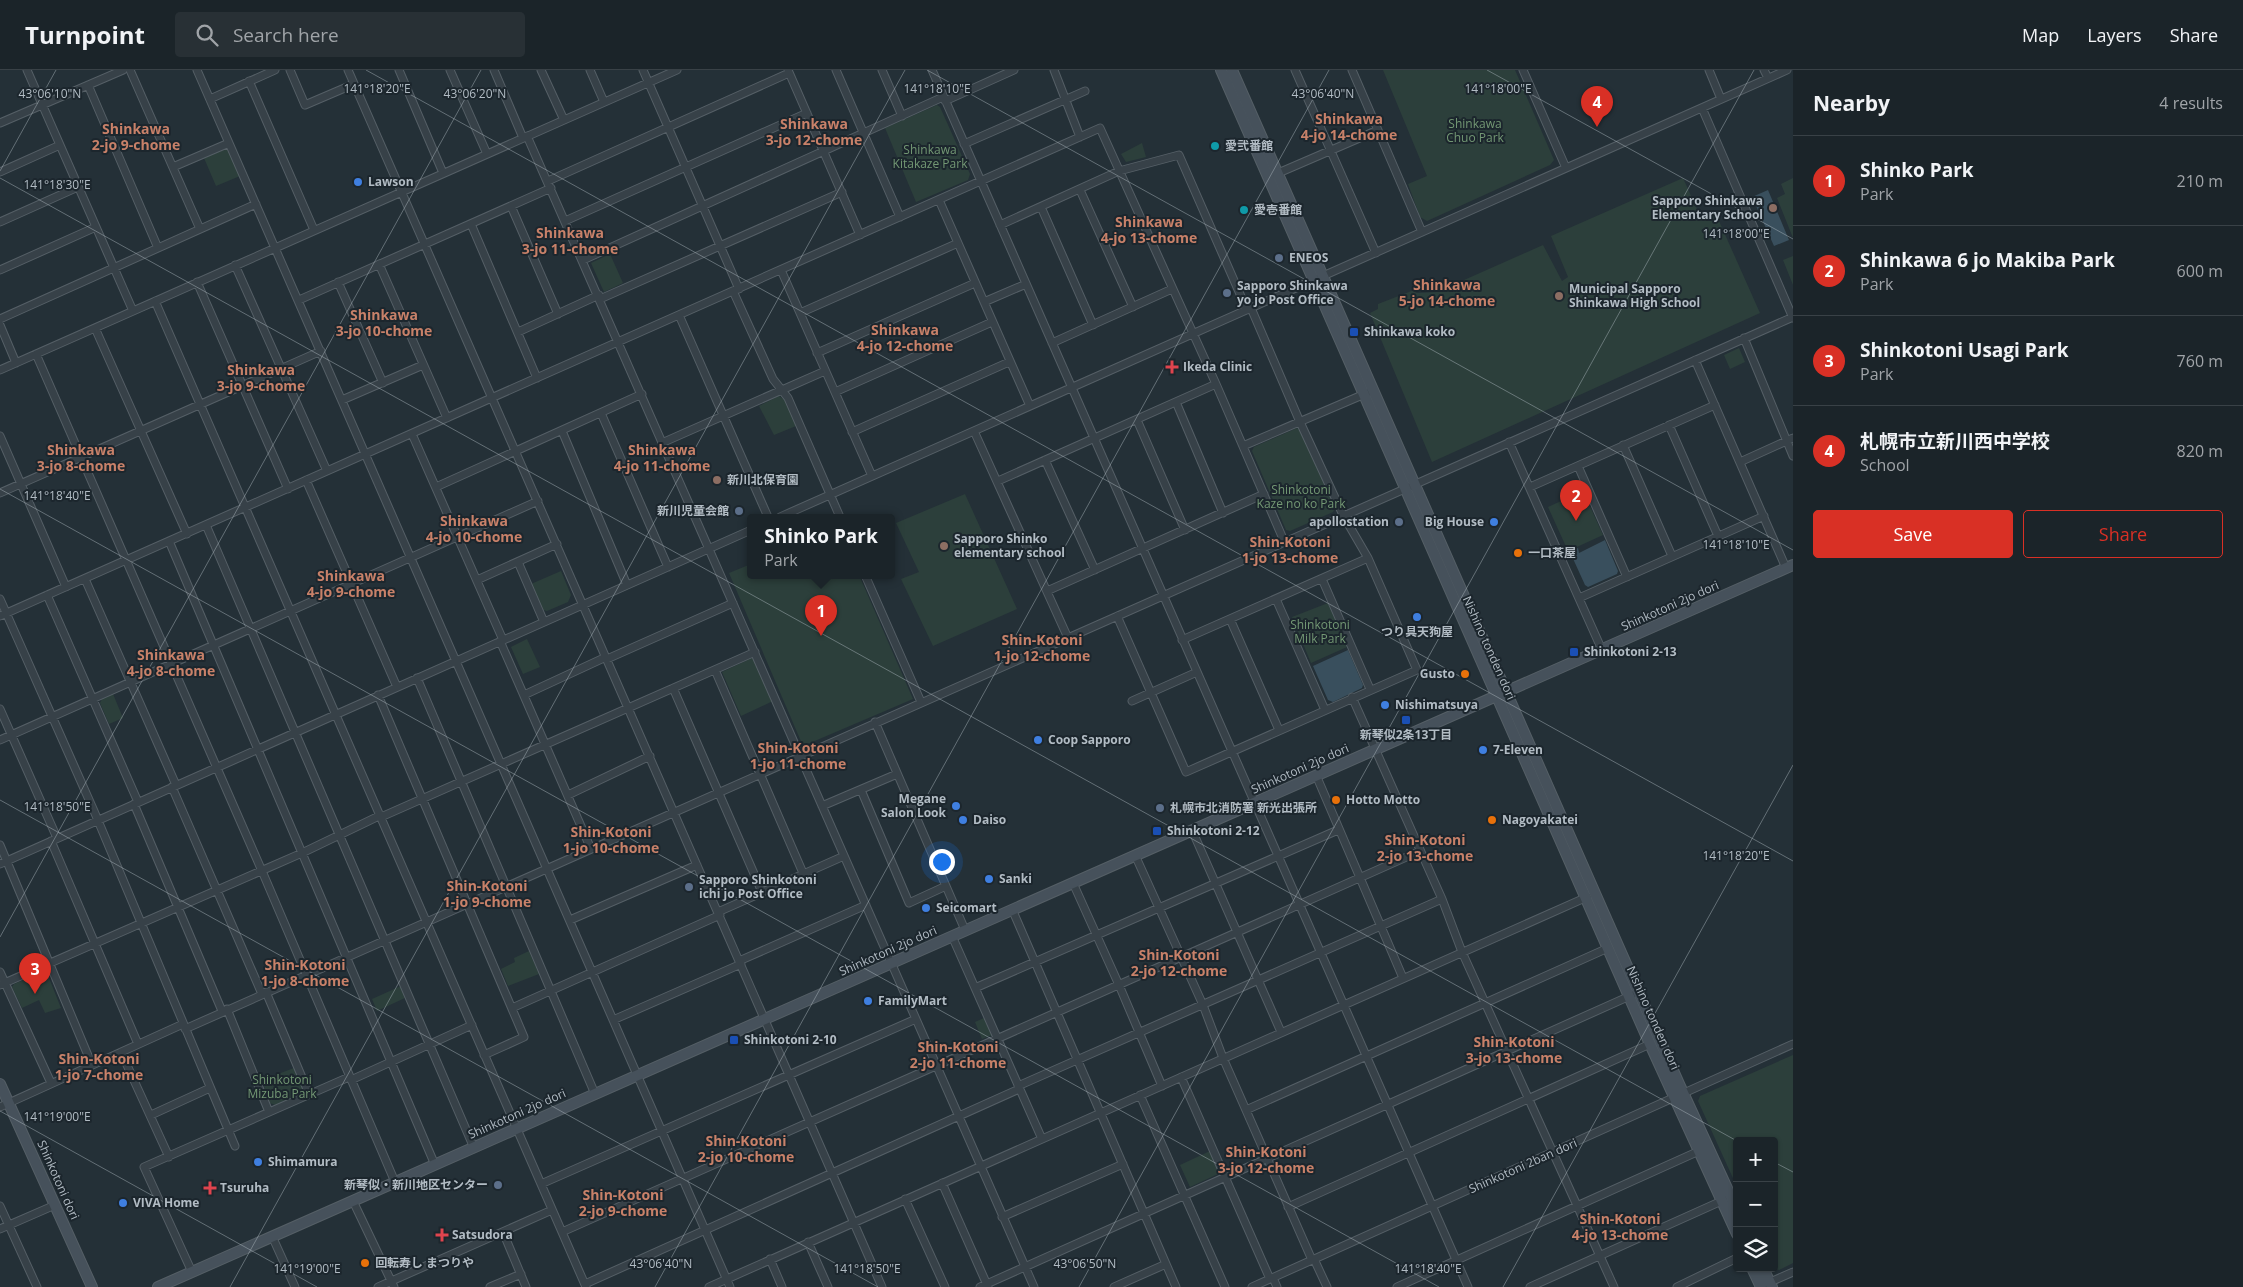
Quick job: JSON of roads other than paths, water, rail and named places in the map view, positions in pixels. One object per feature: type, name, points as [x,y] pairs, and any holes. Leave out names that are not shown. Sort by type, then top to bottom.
[{"type":"street","points":[[27,70],[133,311]]},
{"type":"street","points":[[0,123],[122,70]]},
{"type":"street","points":[[130,70],[200,229]]},
{"type":"street","points":[[197,70],[412,557],[730,1287]]},
{"type":"street","points":[[210,99],[275,70]]},
{"type":"street","points":[[290,70],[305,105],[354,84]]},
{"type":"street","points":[[348,70],[584,604],[882,1287]]},
{"type":"street","points":[[399,70],[443,173]]},
{"type":"street","points":[[450,70],[487,154]]},
{"type":"street","points":[[494,70],[565,220],[664,442],[1034,1287]]},
{"type":"street","points":[[541,70],[564,120]]},
{"type":"street","points":[[590,70],[604,102]]},
{"type":"street","points":[[642,70],[720,246],[773,379],[788,398],[839,514]]},
{"type":"street","points":[[0,370],[677,70]]},
{"type":"street","points":[[836,70],[900,217]]},
{"type":"street","points":[[882,70],[902,116]]},
{"type":"street","points":[[932,70],[1431,1207],[1468,1287]]},
{"type":"street","points":[[583,260],[902,116],[1014,70]]},
{"type":"street","points":[[1054,70],[1080,137]]},
{"type":"street","points":[[1295,70],[1376,253]]},
{"type":"street","points":[[1352,70],[1422,232]]},
{"type":"street","points":[[1523,70],[1566,168]]},
{"type":"street","points":[[1708,70],[1721,99]]},
{"type":"street","points":[[1764,70],[1768,78]]},
{"type":"street","points":[[787,514],[1787,70]]},
{"type":"street","name":"Nishino tonden dori","points":[[1225,71],[1274,175],[1501,694],[1726,1199],[1735,1227]]},
{"type":"street","points":[[298,300],[510,206],[668,127],[788,72],[860,235]]},
{"type":"street","points":[[249,81],[314,230]]},
{"type":"street","points":[[88,86],[158,248]]},
{"type":"street","points":[[964,144],[1085,91]]},
{"type":"street","points":[[4,1105],[138,1044],[306,975],[1793,317],[1702,108]]},
{"type":"street","points":[[565,220],[807,113]]},
{"type":"street","points":[[3,615],[1100,128],[1216,384],[1284,541]]},
{"type":"street","points":[[1274,175],[1378,130]]},
{"type":"street","points":[[173,168],[229,143]]},
{"type":"street","points":[[0,172],[60,145]]},
{"type":"street","points":[[1000,225],[1119,171],[1179,155],[1343,515],[1368,558],[1417,670],[1370,689],[1186,772],[1117,616]]},
{"type":"street","points":[[0,222],[78,187]]},
{"type":"street","points":[[1080,190],[1133,306]]},
{"type":"street","points":[[518,332],[842,192]]},
{"type":"street","points":[[939,200],[1030,406]]},
{"type":"street","points":[[0,318],[256,204]]},
{"type":"street","points":[[510,206],[558,314]]},
{"type":"street","points":[[1041,207],[1093,325]]},
{"type":"street","points":[[471,224],[538,378]]},
{"type":"street","points":[[0,270],[96,227]]},
{"type":"street","points":[[800,314],[958,243]]},
{"type":"street","points":[[380,264],[447,418]]},
{"type":"street","points":[[235,266],[327,471]]},
{"type":"street","points":[[781,270],[872,476]]},
{"type":"street","points":[[198,282],[288,489]]},
{"type":"street","points":[[338,282],[383,382]]},
{"type":"street","points":[[817,353],[975,282]]},
{"type":"street","points":[[984,302],[1026,284]]},
{"type":"street","points":[[1052,343],[1172,289]]},
{"type":"street","points":[[155,301],[292,610],[585,1285],[833,1174],[1139,1032],[1442,899]]},
{"type":"street","points":[[679,315],[767,514]]},
{"type":"street","points":[[835,392],[992,322]]},
{"type":"street","points":[[0,325],[16,363]]},
{"type":"street","points":[[95,328],[187,534]]},
{"type":"street","points":[[1744,338],[1790,439],[1793,456]]},
{"type":"street","points":[[0,494],[321,351]]},
{"type":"street","points":[[36,354],[217,767],[395,1182]]},
{"type":"street","points":[[1695,360],[1764,516],[1790,567]]},
{"type":"street","points":[[852,432],[1009,362]]},
{"type":"street","points":[[342,400],[423,364]]},
{"type":"street","points":[[664,442],[825,371]]},
{"type":"street","points":[[998,481],[1216,384]]},
{"type":"street","points":[[1243,446],[1369,392]]},
{"type":"street","points":[[436,487],[642,394]]},
{"type":"street","points":[[1176,402],[1223,513]]},
{"type":"street","points":[[1530,487],[1714,405]]},
{"type":"street","points":[[601,413],[668,567]]},
{"type":"street","points":[[1137,420],[1185,530]]},
{"type":"street","points":[[1669,425],[1718,536]]},
{"type":"street","points":[[562,431],[627,585]]},
{"type":"street","points":[[974,431],[1068,638]]},
{"type":"street","points":[[412,434],[477,580],[501,641],[591,849]]},
{"type":"street","points":[[0,436],[66,587]]},
{"type":"street","points":[[1740,462],[1790,439]]},
{"type":"street","points":[[1509,442],[1602,650]]},
{"type":"street","points":[[1623,445],[1672,556]]},
{"type":"street","points":[[1045,460],[1095,570]]},
{"type":"street","points":[[1578,466],[1627,577]]},
{"type":"street","points":[[306,480],[397,687]]},
{"type":"street","points":[[1047,591],[1264,494]]},
{"type":"street","points":[[0,740],[538,501]]},
{"type":"street","points":[[1579,598],[1764,516]]},
{"type":"street","points":[[206,525],[474,1148]]},
{"type":"street","points":[[3,862],[747,532]]},
{"type":"street","points":[[169,542],[435,1164]]},
{"type":"street","points":[[477,580],[557,544]]},
{"type":"street","points":[[1182,640],[1368,558]]},
{"type":"street","points":[[518,562],[544,622]]},
{"type":"street","name":"Shinkotoni 2jo dori","points":[[158,1287],[1790,567]]},
{"type":"street","points":[[85,579],[218,890],[309,1094]]},
{"type":"street","points":[[867,579],[921,702]]},
{"type":"street","points":[[1322,579],[1370,689]]},
{"type":"street","points":[[47,595],[93,698],[179,908],[269,1112]]},
{"type":"street","points":[[1276,599],[1325,710]]},
{"type":"street","points":[[0,600],[3,615],[52,717],[235,1146]]},
{"type":"street","points":[[524,695],[733,603]]},
{"type":"street","points":[[1230,619],[1279,730]]},
{"type":"street","points":[[2,984],[179,908],[302,853],[339,834],[423,799],[756,652]]},
{"type":"street","points":[[715,670],[803,873]]},
{"type":"street","points":[[1132,701],[1197,672]]},
{"type":"street","points":[[417,678],[595,1094]]},
{"type":"street","points":[[673,688],[762,892]]},
{"type":"street","name":"Nishino tonden dori","points":[[1501,694],[1608,948],[1634,994],[1650,1044],[1679,1096],[1699,1152],[1726,1199],[1733,1206]]},
{"type":"street","points":[[378,695],[524,1037],[484,1055]]},
{"type":"street","points":[[1352,697],[1442,899],[1462,952],[1614,1287]]},
{"type":"street","points":[[0,709],[54,839],[94,945],[138,1044]]},
{"type":"street","points":[[875,722],[965,930]]},
{"type":"street","points":[[568,795],[650,756]]},
{"type":"street","points":[[822,806],[897,774]]},
{"type":"street","points":[[1316,775],[1403,978]]},
{"type":"street","points":[[861,790],[910,903],[946,886]]},
{"type":"street","points":[[1192,830],[1217,883],[1281,1032]]},
{"type":"street","points":[[975,988],[1338,830]]},
{"type":"street","points":[[0,845],[3,862],[92,1065]]},
{"type":"street","points":[[562,1232],[1420,851]]},
{"type":"street","points":[[1135,855],[1182,957],[1223,1058],[1288,1207],[1327,1287]]},
{"type":"street","points":[[512,1008],[592,973],[803,873],[844,856]]},
{"type":"street","points":[[570,920],[697,865]]},
{"type":"street","points":[[1073,883],[1162,1086]]},
{"type":"street","points":[[709,1287],[1586,897]]},
{"type":"street","points":[[613,1020],[866,905]]},
{"type":"street","points":[[1012,909],[1176,1287]]},
{"type":"street","points":[[952,936],[1042,1139]]},
{"type":"street","points":[[1246,1110],[1608,948]]},
{"type":"street","points":[[0,972],[2,984],[50,1083]]},
{"type":"street","points":[[942,1183],[985,1286],[1634,994]]},
{"type":"street","points":[[541,1184],[916,1019]]},
{"type":"street","points":[[192,1272],[144,1167],[309,1094],[391,1062],[472,1025]]},
{"type":"street","points":[[1288,1207],[1650,1044]]},
{"type":"street","name":"Shinkotoni 2ban dori","points":[[1252,1287],[1793,1044]]},
{"type":"street","points":[[121,1052],[169,1156]]},
{"type":"street","points":[[1181,1077],[1271,1278],[1277,1287]]},
{"type":"street","name":"Shinkotoni dori","points":[[0,1084],[4,1105],[55,1205],[92,1287]]},
{"type":"street","points":[[151,1115],[210,1088]]},
{"type":"street","points":[[1140,1095],[1225,1287]]},
{"type":"street","points":[[1397,1287],[1699,1152]]},
{"type":"street","points":[[1002,1217],[1123,1164]]},
{"type":"street","points":[[905,1199],[945,1287]]},
{"type":"street","points":[[1530,1287],[1726,1199]]},
{"type":"street","points":[[353,1201],[392,1284]]},
{"type":"street","points":[[0,1228],[55,1205]]},
{"type":"street","points":[[0,1206],[37,1287]]},
{"type":"street","points":[[378,1287],[392,1284],[552,1210]]},
{"type":"street","points":[[503,1232],[526,1287]]},
{"type":"street","points":[[272,1236],[295,1287]]},
{"type":"street","points":[[808,1242],[828,1287]]},
{"type":"street","points":[[770,1259],[782,1287]]},
{"type":"street","points":[[1677,1287],[1733,1260]]},
{"type":"street","points":[[1114,1287],[1166,1264]]},
{"type":"street","points":[[1755,1272],[1766,1286]]},
{"type":"street","points":[[1764,1272],[1766,1286]]},
{"type":"street","points":[[1766,1286],[1793,1272]]},
{"type":"street","points":[[490,1287],[521,1274]]},
{"type":"water","points":[[1768,190],[1789,240],[1774,246],[1752,197]]},
{"type":"water","points":[[1605,540],[1618,571],[1617,574],[1588,587],[1585,585],[1570,552],[1578,548],[1579,553]]},
{"type":"water","points":[[1348,650],[1363,685],[1362,688],[1333,702],[1328,700],[1313,666]]},
{"type":"place","name":"札幌市立新川西中学校","points":[[1597,127]]},
{"type":"place","name":"愛弐番館","points":[[1215,146]]},
{"type":"place","name":"Lawson","points":[[358,182]]},
{"type":"place","name":"Sapporo Shinkawa Elementary School","points":[[1773,208]]},
{"type":"place","name":"愛壱番館","points":[[1244,210]]},
{"type":"place","name":"ENEOS","points":[[1279,258]]},
{"type":"place","name":"Sapporo Shinkawa yo jo Post Office","points":[[1227,293]]},
{"type":"place","name":"Municipal Sapporo Shinkawa High School","points":[[1559,296]]},
{"type":"place","name":"Shinkawa koko","points":[[1354,332]]},
{"type":"place","name":"Ikeda Clinic","points":[[1172,367]]},
{"type":"place","name":"新川北保育園","points":[[717,480]]},
{"type":"place","name":"新川児童会館","points":[[739,511]]},
{"type":"place","name":"Shinkawa 6 jo Makiba Park","points":[[1576,521]]},
{"type":"place","name":"apollostation","points":[[1399,522]]},
{"type":"place","name":"Big House","points":[[1494,522]]},
{"type":"place","name":"Sapporo Shinko elementary school","points":[[944,546]]},
{"type":"place","name":"一口茶屋","points":[[1518,553]]},
{"type":"place","name":"つり具天狗屋","points":[[1417,617]]},
{"type":"place","name":"Shinko Park","points":[[821,636]]},
{"type":"place","name":"Shinkotoni 2-13","points":[[1574,652]]},
{"type":"place","name":"Gusto","points":[[1465,674]]},
{"type":"place","name":"Nishimatsuya","points":[[1385,705]]},
{"type":"place","name":"新琴似2条13丁目","points":[[1406,720]]},
{"type":"place","name":"Coop Sapporo","points":[[1038,740]]},
{"type":"place","name":"7-Eleven","points":[[1483,750]]},
{"type":"place","name":"Hotto Motto","points":[[1336,800]]},
{"type":"place","name":"Megane Salon Look","points":[[956,806]]},
{"type":"place","name":"札幌市北消防署 新光出張所","points":[[1160,808]]},
{"type":"place","name":"Daiso","points":[[963,820]]},
{"type":"place","name":"Nagoyakatei","points":[[1492,820]]},
{"type":"place","name":"Shinkotoni 2-12","points":[[1157,831]]},
{"type":"place","name":"Sanki","points":[[989,879]]},
{"type":"place","name":"Sapporo Shinkotoni ichi jo Post Office","points":[[689,887]]},
{"type":"place","name":"Seicomart","points":[[926,908]]},
{"type":"place","name":"Shinkotoni Usagi Park","points":[[35,994]]},
{"type":"place","name":"FamilyMart","points":[[868,1001]]},
{"type":"place","name":"Shinkotoni 2-10","points":[[734,1040]]},
{"type":"place","name":"Shimamura","points":[[258,1162]]},
{"type":"place","name":"新琴似・新川地区センター","points":[[498,1185]]},
{"type":"place","name":"Tsuruha","points":[[210,1188]]},
{"type":"place","name":"VIVA Home","points":[[123,1203]]},
{"type":"place","name":"Satsudora","points":[[442,1235]]},
{"type":"place","name":"回転寿し まつりや","points":[[365,1263]]},
{"type":"district","name":"Shinkawa 4-jo 14-chome","points":[[1349,128]]},
{"type":"district","name":"Shinkawa 3-jo 12-chome","points":[[814,132]]},
{"type":"district","name":"Shinkawa 2-jo 9-chome","points":[[136,138]]},
{"type":"district","name":"Shinkawa 4-jo 13-chome","points":[[1149,230]]},
{"type":"district","name":"Shinkawa 3-jo 11-chome","points":[[570,242]]},
{"type":"district","name":"Shinkawa 5-jo 14-chome","points":[[1447,294]]},
{"type":"district","name":"Shinkawa 3-jo 10-chome","points":[[384,324]]},
{"type":"district","name":"Shinkawa 4-jo 12-chome","points":[[905,338]]},
{"type":"district","name":"Shinkawa 3-jo 9-chome","points":[[261,378]]},
{"type":"district","name":"Shinkawa 3-jo 8-chome","points":[[81,458]]},
{"type":"district","name":"Shinkawa 4-jo 11-chome","points":[[662,458]]},
{"type":"district","name":"Shinkawa 4-jo 10-chome","points":[[474,530]]},
{"type":"district","name":"Shin-Kotoni 1-jo 13-chome","points":[[1290,550]]},
{"type":"district","name":"Shinkawa 4-jo 9-chome","points":[[351,584]]},
{"type":"district","name":"Shin-Kotoni 1-jo 12-chome","points":[[1042,648]]},
{"type":"district","name":"Shinkawa 4-jo 8-chome","points":[[171,664]]},
{"type":"district","name":"Shin-Kotoni 1-jo 11-chome","points":[[798,756]]},
{"type":"district","name":"Shin-Kotoni 1-jo 10-chome","points":[[611,840]]},
{"type":"district","name":"Shin-Kotoni 2-jo 13-chome","points":[[1425,848]]},
{"type":"district","name":"Shin-Kotoni 1-jo 9-chome","points":[[487,894]]},
{"type":"district","name":"Shin-Kotoni 2-jo 12-chome","points":[[1179,964]]},
{"type":"district","name":"Shin-Kotoni 1-jo 8-chome","points":[[305,974]]},
{"type":"district","name":"Shin-Kotoni 3-jo 13-chome","points":[[1514,1050]]},
{"type":"district","name":"Shin-Kotoni 2-jo 11-chome","points":[[958,1056]]},
{"type":"district","name":"Shin-Kotoni 1-jo 7-chome","points":[[99,1068]]},
{"type":"district","name":"Shin-Kotoni 2-jo 10-chome","points":[[746,1150]]},
{"type":"district","name":"Shin-Kotoni 3-jo 12-chome","points":[[1266,1160]]},
{"type":"district","name":"Shin-Kotoni 2-jo 9-chome","points":[[623,1204]]},
{"type":"district","name":"Shin-Kotoni 4-jo 13-chome","points":[[1620,1228]]},
{"type":"park label","name":"Shinkawa Chuo Park","points":[[1475,131]]},
{"type":"park label","name":"Shinkawa Kitakaze Park","points":[[930,157]]},
{"type":"park label","name":"Shinkotoni Kaze no ko Park","points":[[1301,497]]},
{"type":"park label","name":"Shinkotoni Milk Park","points":[[1320,632]]},
{"type":"park label","name":"Shinkotoni Mizuba Park","points":[[282,1087]]}]
